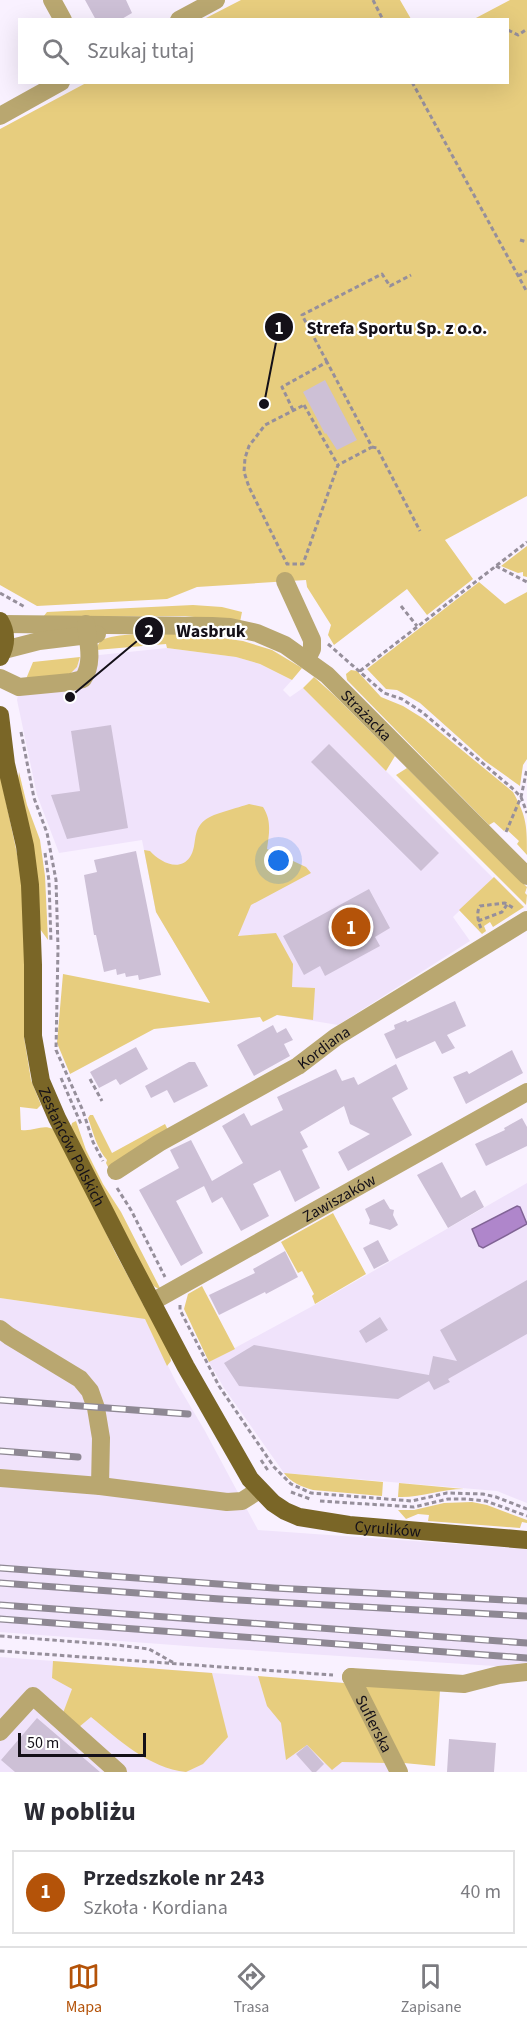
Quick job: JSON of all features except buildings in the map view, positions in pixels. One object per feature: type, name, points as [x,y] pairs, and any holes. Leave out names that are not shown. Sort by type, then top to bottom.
[{"type":"main road","points":[[1,622],[6,637],[2,653]]},
{"type":"main road","name":"Zesłańców Polskich","points":[[0,715],[3,758],[25,846],[30,885],[33,1036],[41,1081],[57,1118],[152,1302],[231,1447],[259,1490]]},
{"type":"main road","name":"Cyrulików","points":[[259,1490],[285,1511],[318,1521],[527,1540]]},
{"type":"street","points":[[52,0],[62,18]]},
{"type":"street","points":[[183,18],[216,0]]},
{"type":"street","points":[[0,116],[57,84]]},
{"type":"street","points":[[285,582],[312,640],[312,648],[307,659]]},
{"type":"street","name":"Strażacka","points":[[1,622],[86,630],[171,625],[230,627],[257,633],[285,645],[327,675],[527,876]]},
{"type":"street","points":[[6,681],[19,687],[83,679],[88,668],[89,654],[86,630]]},
{"type":"street","name":"Strażacka","points":[[2,653],[39,641],[86,630]]},
{"type":"street","name":"Kordiana","points":[[112,1174],[140,1154],[298,1066],[345,1032],[523,917]]},
{"type":"street","name":"Zawiszaków","points":[[152,1302],[527,1092]]},
{"type":"street","points":[[0,1329],[80,1379],[90,1391],[96,1408],[101,1438],[100,1486]]},
{"type":"street","points":[[0,1478],[100,1486],[233,1503],[242,1501],[259,1490]]},
{"type":"street","points":[[351,1677],[452,1684],[479,1681],[512,1672],[527,1672]]},
{"type":"street","name":"Suflerska","points":[[351,1677],[399,1772]]},
{"type":"street","points":[[0,1732],[33,1696],[118,1772]]},
{"type":"path","points":[[373,0],[382,18]]},
{"type":"path","points":[[509,31],[518,35],[527,29]]},
{"type":"path","points":[[413,84],[527,292]]},
{"type":"path","points":[[520,240],[527,242]]},
{"type":"path","points":[[518,276],[527,271]]},
{"type":"path","points":[[411,275],[390,286],[382,274],[302,315],[372,447],[377,448],[420,531]]},
{"type":"path","points":[[293,410],[282,387],[327,362]]},
{"type":"path","points":[[338,465],[304,405],[265,425],[249,446],[244,472],[249,487],[287,564],[303,564],[338,465],[372,447]]},
{"type":"path","points":[[360,671],[527,542]]},
{"type":"path","points":[[496,566],[527,582]]},
{"type":"path","points":[[401,606],[417,627]]},
{"type":"path","points":[[332,647],[384,693],[402,699],[422,712],[521,797],[527,813]]},
{"type":"path","points":[[21,730],[34,798],[47,833],[56,880],[58,948],[56,1050],[83,1111],[93,1142],[112,1174],[164,1276],[171,1283]]},
{"type":"path","points":[[504,836],[521,797],[527,769]]},
{"type":"path","points":[[23,772],[29,802]]},
{"type":"path","points":[[32,808],[40,827]]},
{"type":"path","points":[[44,844],[49,881],[51,948]]},
{"type":"path","points":[[478,921],[502,912],[508,903]]},
{"type":"path","points":[[485,935],[478,921],[480,906],[508,903],[523,917]]},
{"type":"path","points":[[56,1070],[82,1126]]},
{"type":"path","points":[[90,1078],[102,1101]]},
{"type":"path","points":[[178,1298],[180,1310],[219,1386],[274,1467],[291,1484],[311,1493],[412,1501],[447,1493],[483,1494],[527,1509]]},
{"type":"path","points":[[258,1455],[270,1474]]},
{"type":"path","points":[[282,1487],[304,1498],[319,1501],[414,1507],[448,1499],[486,1501],[527,1516]]},
{"type":"path","points":[[0,1636],[149,1649],[176,1664]]},
{"type":"path","points":[[0,1652],[351,1677]]},
{"type":"shaded area","points":[[241,0],[400,0],[410,18],[206,18]]},
{"type":"shaded area","points":[[510,0],[527,0],[527,496],[445,540],[473,579],[427,615],[407,589],[334,645],[328,635],[331,625],[307,587],[306,580],[197,587],[167,599],[37,606],[0,585],[0,129],[84,84],[509,84],[509,18],[476,18]]},
{"type":"shaded area","points":[[527,546],[527,577],[523,576],[523,572],[518,573],[501,566]]},
{"type":"shaded area","points":[[479,582],[505,604],[527,592],[527,759],[523,765],[520,786],[485,761],[420,703],[397,690],[386,689],[367,669]]},
{"type":"shaded area","points":[[193,605],[222,607],[242,612],[240,622],[185,616],[43,617],[47,612]]},
{"type":"shaded area","points":[[180,632],[243,641],[272,650],[302,668],[292,680],[260,664],[236,657],[167,648],[166,644],[96,650],[101,641],[111,637]]},
{"type":"shaded area","points":[[167,648],[236,657],[260,664],[292,680],[283,690],[290,697],[303,688],[493,878],[453,917],[470,941],[338,1025],[211,1004],[156,912],[142,840],[59,853],[37,795],[17,700],[18,695],[77,667],[80,657]]},
{"type":"shaded area","points":[[80,657],[77,667],[69,675],[26,679],[33,662]]},
{"type":"shaded area","points":[[351,670],[357,671],[381,697],[403,706],[424,719],[513,792],[525,822],[527,855],[517,844],[519,841],[506,829],[504,831],[494,822],[489,825],[347,680],[346,674]]},
{"type":"shaded area","points":[[314,677],[395,756],[386,771],[303,688]]},
{"type":"shaded area","points":[[407,768],[527,887],[526,905],[396,775]]},
{"type":"shaded area","points":[[19,772],[27,805],[40,840],[45,876],[48,940],[40,929],[18,779]]},
{"type":"shaded area","points":[[0,774],[19,863],[23,895],[24,1037],[31,1080],[41,1105],[37,1109],[20,1107],[21,1130],[45,1127],[53,1129],[76,1169],[115,1252],[170,1354],[171,1361],[167,1366],[145,1319],[0,1298]]},
{"type":"shaded area","points":[[249,804],[263,807],[268,817],[267,849],[306,867],[311,873],[251,905],[238,936],[276,933],[293,964],[292,987],[315,988],[313,1020],[277,1015],[263,1022],[260,1017],[154,1029],[70,1074],[57,1043],[63,974],[210,1003],[156,912],[144,850],[150,851],[169,864],[185,862],[194,848],[196,833],[205,820]]},
{"type":"shaded area","points":[[494,877],[524,907],[493,927],[490,922],[484,926],[486,931],[482,934],[459,910]]},
{"type":"shaded area","points":[[93,1115],[112,1153],[165,1124],[169,1132],[109,1169],[88,1118]]},
{"type":"shaded area","points":[[76,1121],[86,1150],[103,1184],[121,1212],[161,1290],[149,1281],[71,1127]]},
{"type":"shaded area","points":[[527,1183],[527,1503],[497,1491],[284,1473],[224,1388],[209,1362],[309,1308]]},
{"type":"shaded area","points":[[517,1206],[520,1207],[527,1224],[483,1248],[479,1246],[472,1229]]},
{"type":"shaded area","points":[[333,1213],[366,1274],[315,1304],[312,1296],[314,1294],[302,1271],[298,1273],[281,1242]]},
{"type":"shaded area","points":[[202,1286],[235,1349],[209,1362],[184,1309],[188,1294]]},
{"type":"shaded area","points":[[0,1298],[145,1319],[176,1382],[258,1530],[527,1549],[527,1668],[0,1632]]},
{"type":"shaded area","points":[[284,1473],[383,1482],[382,1496],[313,1490],[297,1484]]},
{"type":"shaded area","points":[[399,1483],[464,1489],[398,1497]]},
{"type":"shaded area","points":[[472,1502],[487,1505],[527,1520],[527,1523],[522,1522],[520,1528],[428,1521],[429,1515],[418,1514],[406,1519],[398,1510],[414,1510],[444,1503]]},
{"type":"shaded area","points":[[0,1657],[344,1683],[391,1772],[0,1772]]},
{"type":"shaded area","points":[[53,1661],[212,1673],[228,1737],[203,1764],[186,1772],[159,1765],[135,1752],[91,1717],[79,1727],[63,1713],[72,1689],[52,1678]]},
{"type":"shaded area","points":[[258,1676],[344,1683],[350,1690],[387,1763],[342,1762],[332,1770],[307,1745],[286,1760],[281,1723],[267,1706]]},
{"type":"shaded area","points":[[363,1685],[440,1690],[435,1766],[404,1763]]},
{"type":"railway","points":[[0,1400],[188,1414]]},
{"type":"railway","points":[[0,1451],[78,1457]]},
{"type":"railway","points":[[0,1568],[274,1588],[527,1601]]},
{"type":"railway","points":[[0,1583],[220,1599],[527,1616]]},
{"type":"railway","points":[[0,1605],[527,1643]]},
{"type":"railway","points":[[0,1619],[527,1658]]},
{"type":"place","name":"Strefa Sportu Sp. z o.o.","points":[[264,404]]},
{"type":"place","name":"Wasbruk","points":[[70,697]]},
{"type":"place","name":"Przedszkole nr 243","points":[[351,927]]}]
